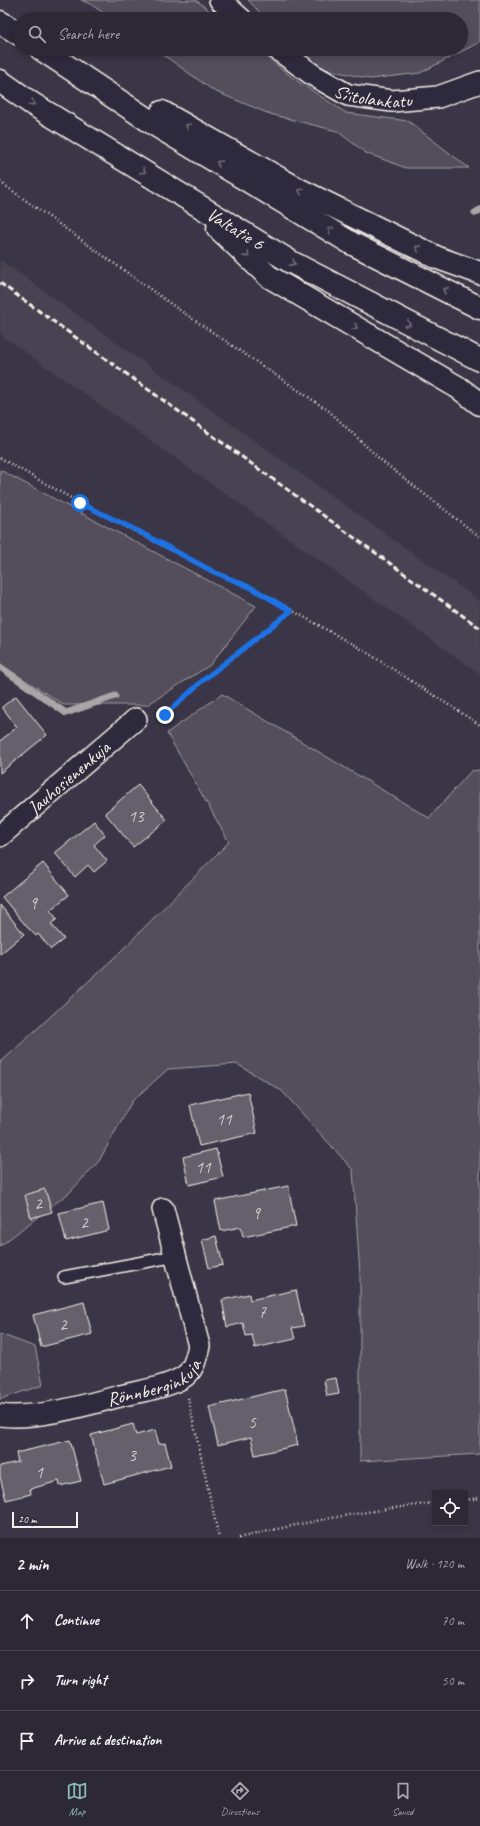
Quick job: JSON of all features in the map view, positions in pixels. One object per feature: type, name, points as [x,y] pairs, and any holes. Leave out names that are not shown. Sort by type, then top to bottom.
[{"type":"highway","points":[[0,20],[12,26]]},
{"type":"highway","points":[[0,20],[12,29]]},
{"type":"highway","points":[[52,56],[157,126],[351,243],[480,308]]},
{"type":"highway","points":[[65,56],[298,189],[438,258],[480,273]]},
{"type":"highway","name":"Valtatie 6","points":[[0,81],[32,103],[291,262],[480,360]]},
{"type":"highway","points":[[188,199],[268,276],[459,388],[480,404]]},
{"type":"street","points":[[220,0],[233,12]]},
{"type":"street","name":"Siitolankatu","points":[[287,56],[313,75],[348,95],[392,100],[438,97],[480,82]]},
{"type":"street","name":"Jauhosienenkuja","points":[[0,836],[136,719]]},
{"type":"street","name":"Rönnberginkuja","points":[[0,1415],[13,1417],[69,1409],[156,1388],[183,1377],[194,1366],[199,1346],[163,1209]]},
{"type":"lane","points":[[64,1277],[176,1256]]},
{"type":"path","points":[[0,182],[178,309],[329,410],[383,462],[480,537]]},
{"type":"path","points":[[0,458],[80,503],[138,531],[214,572],[252,588],[363,650],[480,725]]},
{"type":"path","points":[[136,719],[165,715],[202,681],[291,611]]},
{"type":"path","points":[[183,1377],[219,1538]]},
{"type":"path","points":[[468,1500],[480,1498]]},
{"type":"path","points":[[239,1538],[304,1522],[384,1508],[432,1503]]},
{"type":"shaded area","points":[[81,0],[196,0],[211,12],[102,12]]},
{"type":"shaded area","points":[[248,0],[480,0],[480,42],[468,48],[468,12],[259,12]]},
{"type":"shaded area","points":[[165,56],[266,56],[293,78],[346,113],[408,121],[469,168],[406,168],[366,153],[337,131],[270,114],[214,91]]},
{"type":"shaded area","points":[[302,56],[453,56],[420,73],[370,79],[312,66]]},
{"type":"shaded area","points":[[0,260],[480,601],[480,674],[0,334]]},
{"type":"shaded area","points":[[0,470],[256,606],[210,665],[147,705],[64,705],[0,664]]},
{"type":"shaded area","points":[[222,694],[429,818],[471,771],[480,770],[480,1454],[360,1461],[360,1275],[353,1170],[282,1091],[237,1064],[168,1069],[132,1101],[99,1161],[70,1192],[0,1246],[0,1063],[116,956],[229,842],[167,733]]},
{"type":"shaded area","points":[[0,1334],[35,1347],[43,1385],[0,1399]]},
{"type":"building","points":[[16,696],[47,735],[0,773],[0,741],[17,727],[2,707]]},
{"type":"building","points":[[138,785],[167,820],[133,847],[105,813]]},
{"type":"building","points":[[94,821],[105,835],[94,845],[107,861],[94,872],[88,865],[75,877],[55,853]]},
{"type":"building","points":[[43,863],[69,895],[50,910],[57,919],[51,924],[64,939],[51,949],[38,934],[36,936],[28,928],[2,897]]},
{"type":"building","points":[[0,905],[24,934],[0,954]]},
{"type":"building","points":[[248,1092],[257,1133],[199,1146],[190,1105]]},
{"type":"building","points":[[216,1149],[223,1177],[189,1185],[183,1157]]},
{"type":"building","points":[[288,1186],[296,1226],[243,1237],[241,1227],[221,1231],[215,1201]]},
{"type":"building","points":[[45,1189],[52,1212],[31,1218],[25,1195]]},
{"type":"building","points":[[103,1203],[109,1230],[66,1241],[59,1213]]},
{"type":"building","points":[[216,1236],[223,1265],[209,1268],[202,1240]]},
{"type":"building","points":[[296,1290],[304,1326],[292,1328],[295,1339],[255,1348],[252,1335],[246,1336],[243,1323],[227,1327],[222,1300],[249,1294],[250,1300]]},
{"type":"building","points":[[84,1302],[92,1334],[41,1347],[33,1315]]},
{"type":"building","points":[[336,1378],[339,1394],[327,1396],[324,1380]]},
{"type":"building","points":[[285,1389],[298,1445],[255,1455],[251,1437],[218,1445],[209,1407]]},
{"type":"building","points":[[133,1424],[136,1435],[155,1430],[159,1444],[165,1443],[171,1466],[104,1484],[91,1435]]},
{"type":"building","points":[[70,1440],[81,1481],[60,1486],[59,1481],[30,1489],[31,1494],[6,1500],[0,1477],[0,1466],[18,1462],[16,1453]]},
{"type":"waterway","points":[[475,213],[480,210]]},
{"type":"waterway","points":[[0,667],[66,713],[115,696]]},
{"type":"railway","points":[[0,283],[480,628]]},
{"type":"route","points":[[80,503],[138,531],[214,572],[252,588],[291,611],[202,681],[165,715]]}]
